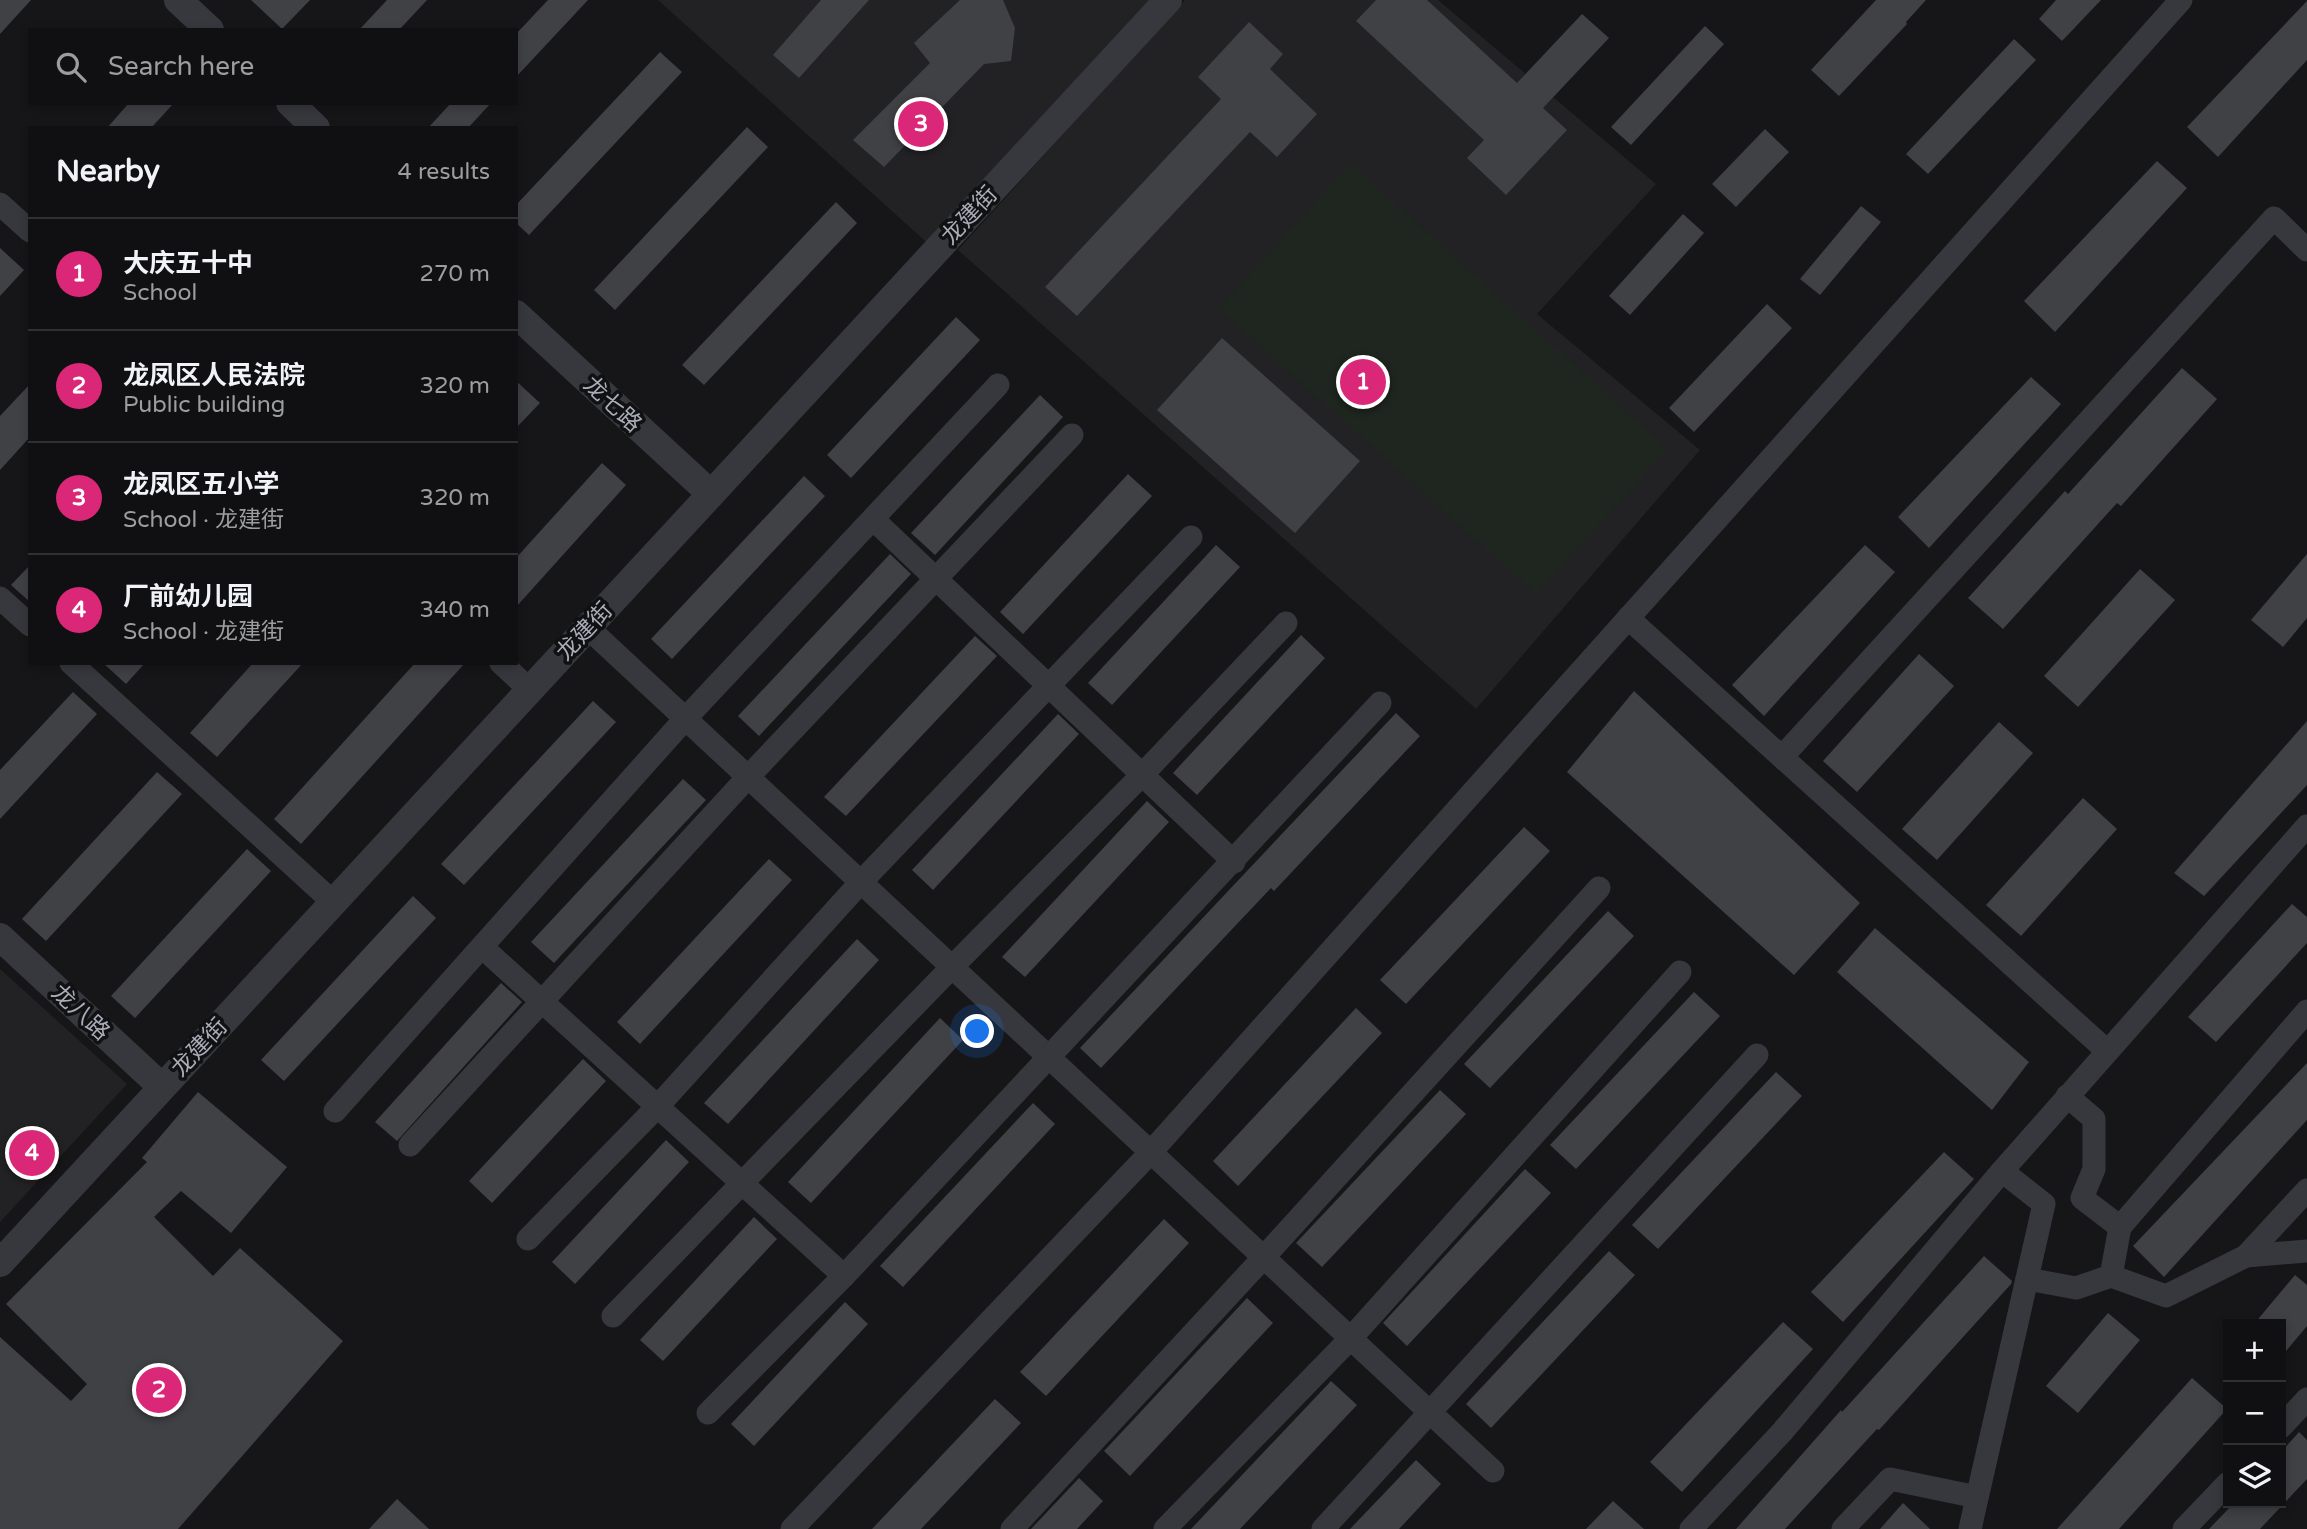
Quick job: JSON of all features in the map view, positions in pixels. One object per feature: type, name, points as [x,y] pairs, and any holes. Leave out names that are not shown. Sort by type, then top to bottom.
[{"type":"street","points":[[178,0],[208,28]]},
{"type":"street","name":"龙建街","points":[[0,1263],[1168,0]]},
{"type":"street","points":[[792,1529],[1151,1152],[2181,0]]},
{"type":"street","points":[[292,105],[314,126]]},
{"type":"street","points":[[0,204],[28,229]]},
{"type":"street","points":[[1782,757],[2274,218],[2307,250]]},
{"type":"street","name":"龙七路","points":[[518,316],[710,494]]},
{"type":"street","points":[[335,1111],[685,719],[998,385]]},
{"type":"street","points":[[410,1145],[748,777],[1072,435]]},
{"type":"street","points":[[873,519],[1234,862]]},
{"type":"street","points":[[528,1239],[658,1106],[861,882],[1191,537]]},
{"type":"street","points":[[0,598],[28,623]]},
{"type":"street","points":[[1628,618],[2108,1051]]},
{"type":"street","points":[[614,1316],[1142,775],[1286,623]]},
{"type":"street","points":[[587,627],[1493,1471]]},
{"type":"street","points":[[73,665],[333,902]]},
{"type":"street","points":[[503,665],[529,689]]},
{"type":"street","points":[[708,1413],[844,1276],[1380,703]]},
{"type":"street","points":[[1691,1529],[1782,1432],[2001,1171],[2307,826]]},
{"type":"street","points":[[1012,1529],[1264,1257],[1599,888]]},
{"type":"street","name":"龙八路","points":[[0,937],[162,1087]]},
{"type":"street","points":[[482,947],[844,1276]]},
{"type":"street","points":[[1165,1529],[1351,1338],[1680,972]]},
{"type":"street","points":[[2111,1276],[2120,1227],[2307,1011]]},
{"type":"street","points":[[1323,1529],[1757,1055]]},
{"type":"street","points":[[2067,1096],[2094,1119],[2094,1169],[2082,1198]]},
{"type":"street","points":[[2001,1171],[2044,1204],[2082,1198],[2120,1227]]},
{"type":"street","points":[[2027,1279],[2076,1288],[2111,1276],[2166,1296],[2246,1255],[2307,1190]]},
{"type":"street","points":[[1970,1529],[2044,1204]]},
{"type":"street","points":[[2246,1255],[2307,1251]]},
{"type":"street","points":[[2286,1422],[2307,1399]]},
{"type":"street","points":[[1843,1529],[1890,1479],[1977,1497]]},
{"type":"street","points":[[2185,1529],[2223,1488]]},
{"type":"shaded area","points":[[658,0],[1159,0],[934,249]]},
{"type":"shaded area","points":[[1185,0],[1438,0],[1656,184],[1537,314],[1700,450],[1476,709],[958,250]]},
{"type":"shaded area","points":[[1350,163],[1668,449],[1536,594],[1219,309]]},
{"type":"shaded area","points":[[0,969],[127,1084],[0,1222]]},
{"type":"building","points":[[0,0],[31,0],[0,34]]},
{"type":"building","points":[[251,0],[310,0],[281,28]]},
{"type":"building","points":[[387,0],[427,0],[401,28],[361,28]]},
{"type":"building","points":[[548,0],[588,0],[518,75],[518,32]]},
{"type":"building","points":[[821,0],[869,0],[799,78],[773,55]]},
{"type":"building","points":[[960,0],[1003,0],[1015,28],[1011,61],[984,64],[884,167],[853,140],[930,63],[914,43]]},
{"type":"building","points":[[1376,0],[1427,0],[1517,83],[1582,14],[1609,38],[1543,108],[1567,130],[1506,195],[1467,158],[1484,140],[1356,21]]},
{"type":"building","points":[[1876,0],[1926,0],[1839,96],[1811,70]]},
{"type":"building","points":[[2056,0],[2101,0],[2062,41],[2039,19]]},
{"type":"building","points":[[2307,1],[2307,60],[2218,157],[2187,127]]},
{"type":"building","points":[[1249,22],[1283,54],[1270,69],[1317,114],[1277,157],[1250,132],[1077,316],[1045,287],[1221,99],[1198,77]]},
{"type":"building","points":[[1705,26],[1724,44],[1631,145],[1611,127]]},
{"type":"building","points":[[2014,39],[2036,60],[1928,174],[1906,154]]},
{"type":"building","points":[[660,52],[682,72],[529,235],[518,225],[518,203]]},
{"type":"building","points":[[127,105],[172,105],[153,126],[109,126]]},
{"type":"building","points":[[449,105],[489,105],[470,126],[430,126]]},
{"type":"building","points":[[747,127],[768,147],[615,310],[594,290]]},
{"type":"building","points":[[1765,129],[1789,152],[1736,207],[1712,184]]},
{"type":"building","points":[[2157,161],[2187,188],[2055,332],[2024,301]]},
{"type":"building","points":[[836,202],[857,223],[704,385],[682,365]]},
{"type":"building","points":[[1861,206],[1881,222],[1820,295],[1800,279]]},
{"type":"building","points":[[1683,214],[1704,233],[1630,315],[1609,296]]},
{"type":"building","points":[[0,248],[24,270],[0,296]]},
{"type":"building","points":[[1767,304],[1792,328],[1694,432],[1669,408]]},
{"type":"building","points":[[956,317],[980,340],[851,478],[827,455]]},
{"type":"building","points":[[1222,338],[1360,461],[1295,533],[1157,410]]},
{"type":"building","points":[[2182,368],[2217,399],[2121,506],[2117,503],[2003,629],[1968,598],[2065,491],[2068,494]]},
{"type":"building","points":[[2031,377],[2061,404],[1929,548],[1898,517]]},
{"type":"building","points":[[518,383],[540,403],[518,426]]},
{"type":"building","points":[[28,386],[28,439],[0,470],[0,416]]},
{"type":"building","points":[[1040,395],[1063,417],[935,555],[911,533]]},
{"type":"building","points":[[602,463],[626,485],[518,605],[518,556]]},
{"type":"building","points":[[1128,474],[1152,496],[1023,634],[1000,612]]},
{"type":"building","points":[[804,476],[825,496],[672,659],[651,639]]},
{"type":"building","points":[[1216,545],[1240,567],[1112,705],[1088,683]]},
{"type":"building","points":[[1865,545],[1895,572],[1764,716],[1732,685]]},
{"type":"building","points":[[890,554],[911,574],[759,736],[738,716]]},
{"type":"building","points":[[2307,554],[2307,618],[2283,647],[2251,620]]},
{"type":"building","points":[[28,567],[28,600],[11,585]]},
{"type":"building","points":[[2140,569],[2175,600],[2078,707],[2044,676]]},
{"type":"building","points":[[1301,635],[1325,658],[1197,795],[1173,773]]},
{"type":"building","points":[[975,636],[997,656],[846,816],[824,797]]},
{"type":"building","points":[[1919,654],[1954,686],[1857,792],[1823,761]]},
{"type":"building","points":[[105,665],[143,665],[126,684]]},
{"type":"building","points":[[251,665],[301,665],[217,757],[190,733]]},
{"type":"building","points":[[413,665],[463,665],[301,844],[274,819]]},
{"type":"building","points":[[1634,691],[1860,903],[1794,975],[1567,772]]},
{"type":"building","points":[[73,692],[97,714],[0,819],[0,770]]},
{"type":"building","points":[[593,701],[616,722],[464,885],[441,864]]},
{"type":"building","points":[[1396,713],[1420,736],[1274,891],[1271,888],[1101,1068],[1080,1048]]},
{"type":"building","points":[[1058,714],[1079,734],[933,890],[912,870]]},
{"type":"building","points":[[2307,721],[2307,785],[2204,896],[2174,873]]},
{"type":"building","points":[[1999,722],[2033,753],[1937,860],[1902,829]]},
{"type":"building","points":[[157,772],[182,794],[46,941],[22,919]]},
{"type":"building","points":[[683,779],[706,800],[554,963],[531,942]]},
{"type":"building","points":[[2083,798],[2117,829],[2021,936],[1986,905]]},
{"type":"building","points":[[1147,801],[1169,822],[1025,977],[1002,957]]},
{"type":"building","points":[[1524,827],[1550,851],[1406,1004],[1380,980]]},
{"type":"building","points":[[247,849],[271,871],[135,1018],[111,996]]},
{"type":"building","points":[[769,859],[792,880],[640,1044],[617,1022]]},
{"type":"building","points":[[413,896],[436,918],[284,1081],[261,1060]]},
{"type":"building","points":[[2292,904],[2307,917],[2307,943],[2216,1042],[2188,1017]]},
{"type":"building","points":[[1608,911],[1634,936],[1490,1088],[1464,1064]]},
{"type":"building","points":[[1875,928],[2029,1062],[1992,1110],[1837,972]]},
{"type":"building","points":[[857,939],[879,960],[728,1124],[704,1103]]},
{"type":"building","points":[[501,983],[522,1002],[397,1141],[375,1122]]},
{"type":"building","points":[[1694,992],[1720,1016],[1576,1169],[1550,1145]]},
{"type":"building","points":[[1356,1008],[1382,1033],[1238,1186],[1213,1161]]},
{"type":"building","points":[[940,1018],[963,1040],[811,1203],[788,1182]]},
{"type":"building","points":[[583,1059],[606,1081],[492,1203],[469,1181]]},
{"type":"building","points":[[2307,1063],[2307,1120],[2164,1277],[2133,1246]]},
{"type":"building","points":[[1776,1072],[1802,1096],[1658,1249],[1632,1225]]},
{"type":"building","points":[[1440,1090],[1466,1114],[1322,1267],[1296,1243]]},
{"type":"building","points":[[198,1092],[287,1167],[231,1233],[181,1191],[154,1217],[213,1276],[240,1248],[343,1341],[178,1529],[0,1529],[0,1337],[71,1401],[87,1384],[6,1304],[147,1162],[142,1158]]},
{"type":"building","points":[[1033,1103],[1055,1124],[903,1287],[880,1266]]},
{"type":"building","points":[[666,1140],[689,1162],[575,1284],[552,1262]]},
{"type":"building","points":[[1944,1152],[1974,1179],[1843,1322],[1811,1292]]},
{"type":"building","points":[[1525,1169],[1551,1193],[1407,1346],[1383,1323]]},
{"type":"building","points":[[754,1217],[777,1239],[663,1361],[640,1340]]},
{"type":"building","points":[[1164,1219],[1189,1243],[1046,1396],[1020,1372]]},
{"type":"building","points":[[1609,1251],[1635,1275],[1491,1428],[1466,1404]]},
{"type":"building","points":[[1984,1256],[2012,1281],[2011,1284],[1879,1430],[1877,1429],[1785,1529],[1736,1529],[1841,1410],[1842,1412]]},
{"type":"building","points":[[2295,1275],[2307,1285],[2307,1326],[2286,1351],[2286,1319],[2258,1319]]},
{"type":"building","points":[[1247,1298],[1273,1323],[1130,1476],[1104,1451]]},
{"type":"building","points":[[845,1302],[868,1324],[754,1446],[731,1424]]},
{"type":"building","points":[[2108,1313],[2140,1340],[2078,1413],[2046,1386]]},
{"type":"building","points":[[1783,1322],[1813,1349],[1682,1492],[1650,1462]]},
{"type":"building","points":[[2192,1378],[2223,1405],[2223,1413],[2119,1529],[2057,1529]]},
{"type":"building","points":[[1331,1381],[1357,1405],[1240,1529],[1191,1529]]},
{"type":"building","points":[[995,1399],[1021,1423],[921,1529],[872,1529]]},
{"type":"building","points":[[2299,1432],[2307,1440],[2307,1479],[2286,1501],[2286,1446]]},
{"type":"building","points":[[1416,1460],[1441,1484],[1399,1529],[1350,1529]]},
{"type":"building","points":[[1079,1478],[1103,1501],[1077,1529],[1031,1529]]},
{"type":"building","points":[[397,1499],[429,1529],[369,1529]]},
{"type":"building","points":[[1613,1501],[1644,1529],[1586,1529]]},
{"type":"building","points":[[1903,1503],[1930,1529],[1880,1529]]},
{"type":"building","points":[[2229,1508],[2280,1508],[2260,1529],[2209,1529]]},
{"type":"place","name":"龙凤区五小学","points":[[921,124]]},
{"type":"place","name":"大庆五十中","points":[[1363,382]]},
{"type":"place","name":"厂前幼儿园","points":[[32,1153]]},
{"type":"place","name":"龙凤区人民法院","points":[[159,1390]]}]
